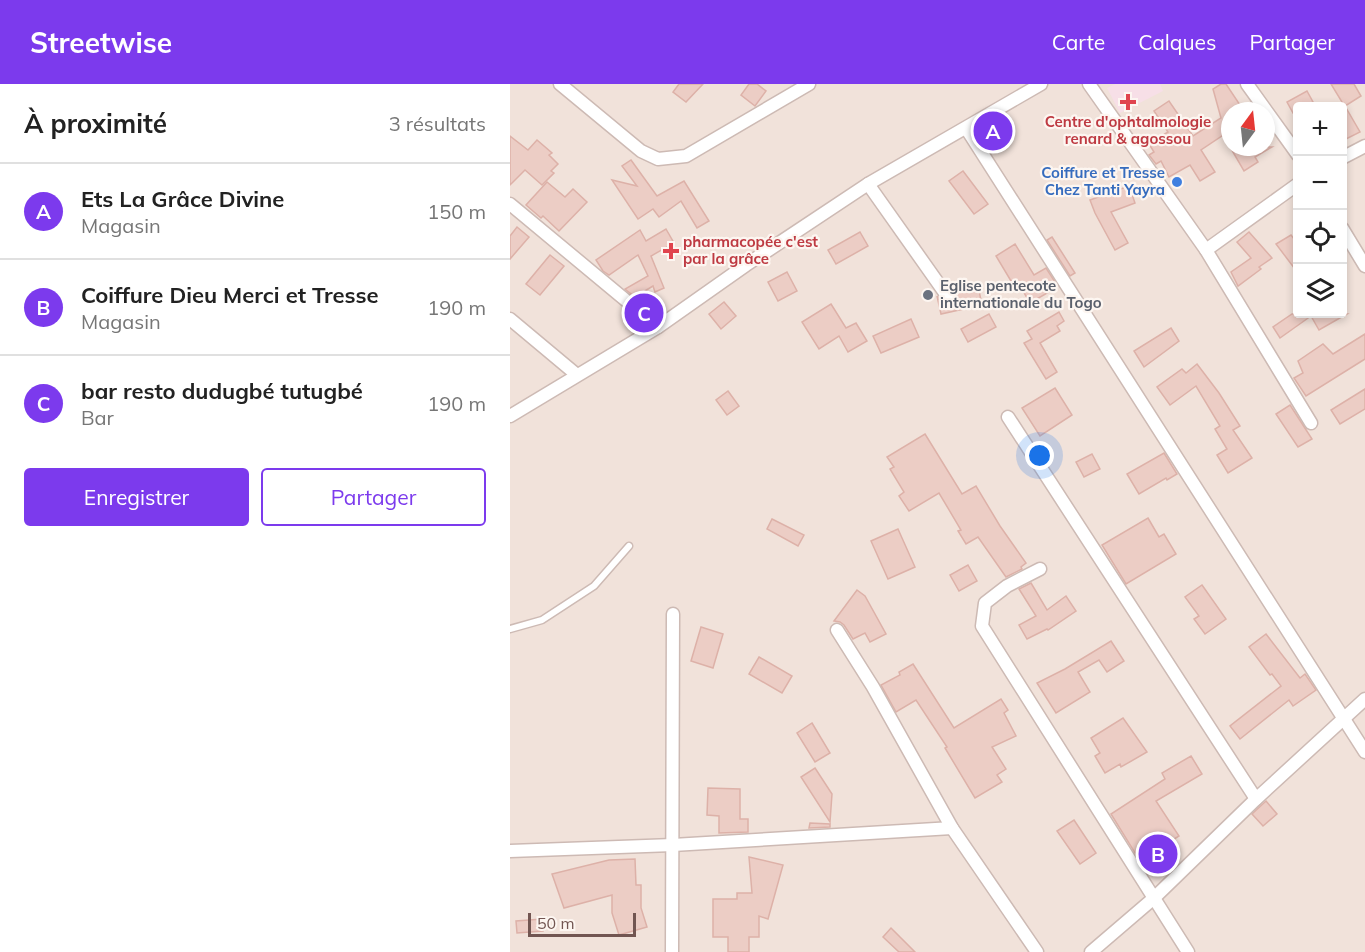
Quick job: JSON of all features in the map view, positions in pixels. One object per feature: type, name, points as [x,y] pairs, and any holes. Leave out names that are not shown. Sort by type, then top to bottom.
[{"type":"street","points":[[560,84],[641,151],[658,159],[686,156],[809,84]]},
{"type":"street","points":[[510,416],[658,327],[868,184],[1041,84]]},
{"type":"street","points":[[1089,84],[1206,250],[1311,423]]},
{"type":"street","points":[[1247,84],[1293,148]]},
{"type":"street","points":[[966,128],[1365,752]]},
{"type":"street","points":[[1346,156],[1365,146]]},
{"type":"street","points":[[868,184],[950,300]]},
{"type":"street","points":[[1206,250],[1293,188]]},
{"type":"street","points":[[510,204],[658,327]]},
{"type":"street","points":[[1347,236],[1365,266]]},
{"type":"street","points":[[510,319],[577,375]]},
{"type":"street","points":[[1008,417],[1256,799]]},
{"type":"street","points":[[1040,569],[1007,586],[985,603],[982,626],[1188,952]]},
{"type":"street","points":[[672,952],[673,614]]},
{"type":"street","points":[[837,630],[873,687],[952,828],[1034,952]]},
{"type":"street","points":[[1091,952],[1154,898],[1256,799],[1365,699]]},
{"type":"street","points":[[510,850],[673,844],[952,828]]},
{"type":"lane","points":[[510,629],[542,620],[594,586],[629,546]]},
{"type":"shaded area","points":[[510,84],[1365,84],[1365,952],[510,952]]},
{"type":"shaded area","name":"Centre d'ophtalmologie renard & agossou","points":[[1115,84],[1160,84],[1163,91],[1120,113],[1107,88]]},
{"type":"building","points":[[679,84],[703,84],[686,102],[673,92]]},
{"type":"building","points":[[749,84],[757,84],[766,91],[755,106],[741,95]]},
{"type":"building","points":[[1226,84],[1238,102],[1221,102],[1221,118],[1213,89]]},
{"type":"building","points":[[1331,84],[1354,84],[1361,96],[1347,105],[1347,102],[1342,102]]},
{"type":"building","points":[[1307,91],[1313,102],[1293,102],[1293,113],[1287,102]]},
{"type":"building","points":[[1169,101],[1193,136],[1221,118],[1221,137],[1201,150],[1215,172],[1200,181],[1190,165],[1169,177],[1161,161],[1156,164],[1149,155],[1154,152],[1149,144],[1168,132],[1154,111]]},
{"type":"building","points":[[1347,109],[1360,132],[1347,138]]},
{"type":"building","points":[[510,136],[528,150],[537,140],[552,153],[549,155],[558,164],[551,171],[554,173],[542,185],[525,170],[510,185]]},
{"type":"building","points":[[1235,156],[1257,156],[1255,157],[1258,162],[1244,171]]},
{"type":"building","points":[[631,160],[657,196],[684,181],[709,221],[697,228],[681,201],[659,217],[653,209],[638,219],[612,180],[637,186],[622,166]]},
{"type":"building","points":[[963,171],[988,204],[974,214],[949,181]]},
{"type":"building","points":[[547,182],[565,197],[573,189],[587,202],[559,231],[543,216],[541,218],[526,205]]},
{"type":"building","points":[[1129,186],[1135,203],[1111,212],[1128,243],[1115,250],[1090,200]]},
{"type":"building","points":[[517,227],[529,237],[510,259],[510,236]]},
{"type":"building","points":[[666,229],[674,243],[651,256],[664,288],[655,292],[653,286],[635,297],[625,289],[648,276],[638,255],[609,275],[603,271],[596,260],[640,230],[646,241]]},
{"type":"building","points":[[860,232],[868,246],[836,264],[828,250]]},
{"type":"building","points":[[1249,232],[1272,258],[1238,286],[1231,272],[1251,258],[1237,242]]},
{"type":"building","points":[[1291,235],[1293,238],[1293,266],[1276,244]]},
{"type":"building","points":[[1052,237],[1075,273],[1070,276],[1047,240]]},
{"type":"building","points":[[1015,244],[1034,275],[1046,268],[1057,285],[1030,303],[1016,279],[1011,281],[996,256]]},
{"type":"building","points":[[550,255],[564,266],[540,295],[526,284]]},
{"type":"building","points":[[787,272],[797,291],[778,301],[768,282]]},
{"type":"building","points":[[978,286],[982,305],[941,314],[937,296],[947,308],[951,308],[958,300],[954,291]]},
{"type":"building","points":[[724,302],[736,316],[721,329],[709,314]]},
{"type":"building","points":[[831,304],[846,328],[856,323],[867,341],[848,352],[839,336],[819,349],[802,322]]},
{"type":"building","points":[[1059,312],[1064,321],[1057,326],[1060,331],[1040,343],[1057,372],[1046,379],[1024,343],[1032,339],[1027,331]]},
{"type":"building","points":[[989,314],[996,327],[968,342],[961,329]]},
{"type":"building","points":[[1292,314],[1293,318],[1308,318],[1280,338],[1273,327]]},
{"type":"building","points":[[1312,318],[1340,318],[1319,330]]},
{"type":"building","points":[[911,319],[919,337],[881,353],[873,336]]},
{"type":"building","points":[[1171,328],[1179,341],[1144,367],[1134,351]]},
{"type":"building","points":[[1365,334],[1365,359],[1306,396],[1294,378],[1303,373],[1298,361],[1323,344],[1333,354]]},
{"type":"building","points":[[1197,364],[1240,426],[1233,430],[1252,458],[1228,473],[1217,455],[1227,449],[1215,429],[1220,426],[1196,386],[1170,405],[1157,387],[1182,369],[1186,373]]},
{"type":"building","points":[[1055,388],[1072,415],[1040,436],[1022,408]]},
{"type":"building","points":[[1365,389],[1365,409],[1340,424],[1331,410]]},
{"type":"building","points":[[728,391],[739,406],[727,415],[716,400]]},
{"type":"building","points":[[1290,405],[1312,439],[1298,447],[1276,414]]},
{"type":"building","points":[[925,434],[962,494],[976,486],[1026,563],[1021,567],[1022,569],[1006,577],[978,537],[966,544],[958,531],[961,530],[939,493],[909,511],[899,496],[904,492],[890,469],[894,467],[887,457]]},
{"type":"building","points":[[1164,453],[1177,474],[1139,494],[1127,474]]},
{"type":"building","points":[[1092,454],[1100,469],[1084,477],[1076,462]]},
{"type":"building","points":[[1148,518],[1159,537],[1164,534],[1176,554],[1126,584],[1102,545]]},
{"type":"building","points":[[772,519],[804,535],[798,546],[767,529]]},
{"type":"building","points":[[898,529],[915,567],[888,579],[871,541]]},
{"type":"building","points":[[968,565],[977,581],[959,591],[950,575]]},
{"type":"building","points":[[1031,583],[1047,610],[1066,596],[1076,611],[1048,630],[1027,639],[1019,625],[1036,616],[1019,589]]},
{"type":"building","points":[[1202,585],[1226,619],[1205,634],[1194,619],[1199,616],[1185,597]]},
{"type":"building","points":[[857,590],[865,596],[886,634],[870,642],[865,633],[853,639],[844,625],[834,621]]},
{"type":"building","points":[[701,627],[723,634],[713,668],[691,661]]},
{"type":"building","points":[[1266,634],[1300,678],[1305,674],[1316,690],[1293,706],[1289,700],[1240,739],[1230,726],[1281,686],[1249,647]]},
{"type":"building","points":[[1111,641],[1124,661],[1107,672],[1099,660],[1078,672],[1090,692],[1056,713],[1037,683]]},
{"type":"building","points":[[759,657],[792,676],[782,693],[749,674]]},
{"type":"building","points":[[913,664],[954,728],[1001,699],[1008,710],[1004,713],[1016,736],[992,747],[1006,769],[997,775],[1002,782],[975,798],[945,748],[947,747],[916,700],[896,712],[881,685],[900,675],[899,672]]},
{"type":"building","points":[[1123,718],[1147,752],[1105,773],[1095,756],[1100,753],[1091,738]]},
{"type":"building","points":[[812,723],[830,753],[815,762],[797,733]]},
{"type":"building","points":[[1191,756],[1202,774],[1156,801],[1179,836],[1140,861],[1111,814],[1165,779],[1162,773]]},
{"type":"building","points":[[815,768],[832,794],[830,822],[801,777]]},
{"type":"building","points":[[708,788],[740,789],[740,819],[748,819],[748,832],[719,833],[719,816],[707,815]]},
{"type":"building","points":[[1266,801],[1277,814],[1263,826],[1252,814]]},
{"type":"building","points":[[1074,820],[1096,853],[1080,864],[1057,831]]},
{"type":"building","points":[[810,823],[830,824],[830,827],[809,828]]},
{"type":"building","points":[[749,857],[783,865],[768,919],[759,916],[759,937],[749,937],[749,952],[728,952],[728,937],[713,937],[713,899],[737,899],[737,893],[752,893]]},
{"type":"building","points":[[635,859],[636,885],[641,885],[641,908],[647,927],[619,935],[612,913],[612,895],[564,908],[552,874],[609,860]]},
{"type":"building","points":[[542,919],[543,931],[517,933],[516,921]]},
{"type":"building","points":[[891,928],[915,952],[899,952],[883,937]]},
{"type":"place","name":"Centre d'ophtalmologie renard & agossou","points":[[1128,102]]},
{"type":"place","name":"Ets La Grâce Divine","points":[[993,131]]},
{"type":"place","name":"Coiffure et Tresse Chez Tanti Yayra","points":[[1177,182]]},
{"type":"place","name":"pharmacopée c'est par la grâce","points":[[671,251]]},
{"type":"place","name":"Eglise pentecote internationale du Togo","points":[[928,295]]},
{"type":"place","name":"bar resto dudugbé tutugbé","points":[[644,313]]},
{"type":"place","name":"Coiffure Dieu Merci et Tresse","points":[[1158,854]]}]
